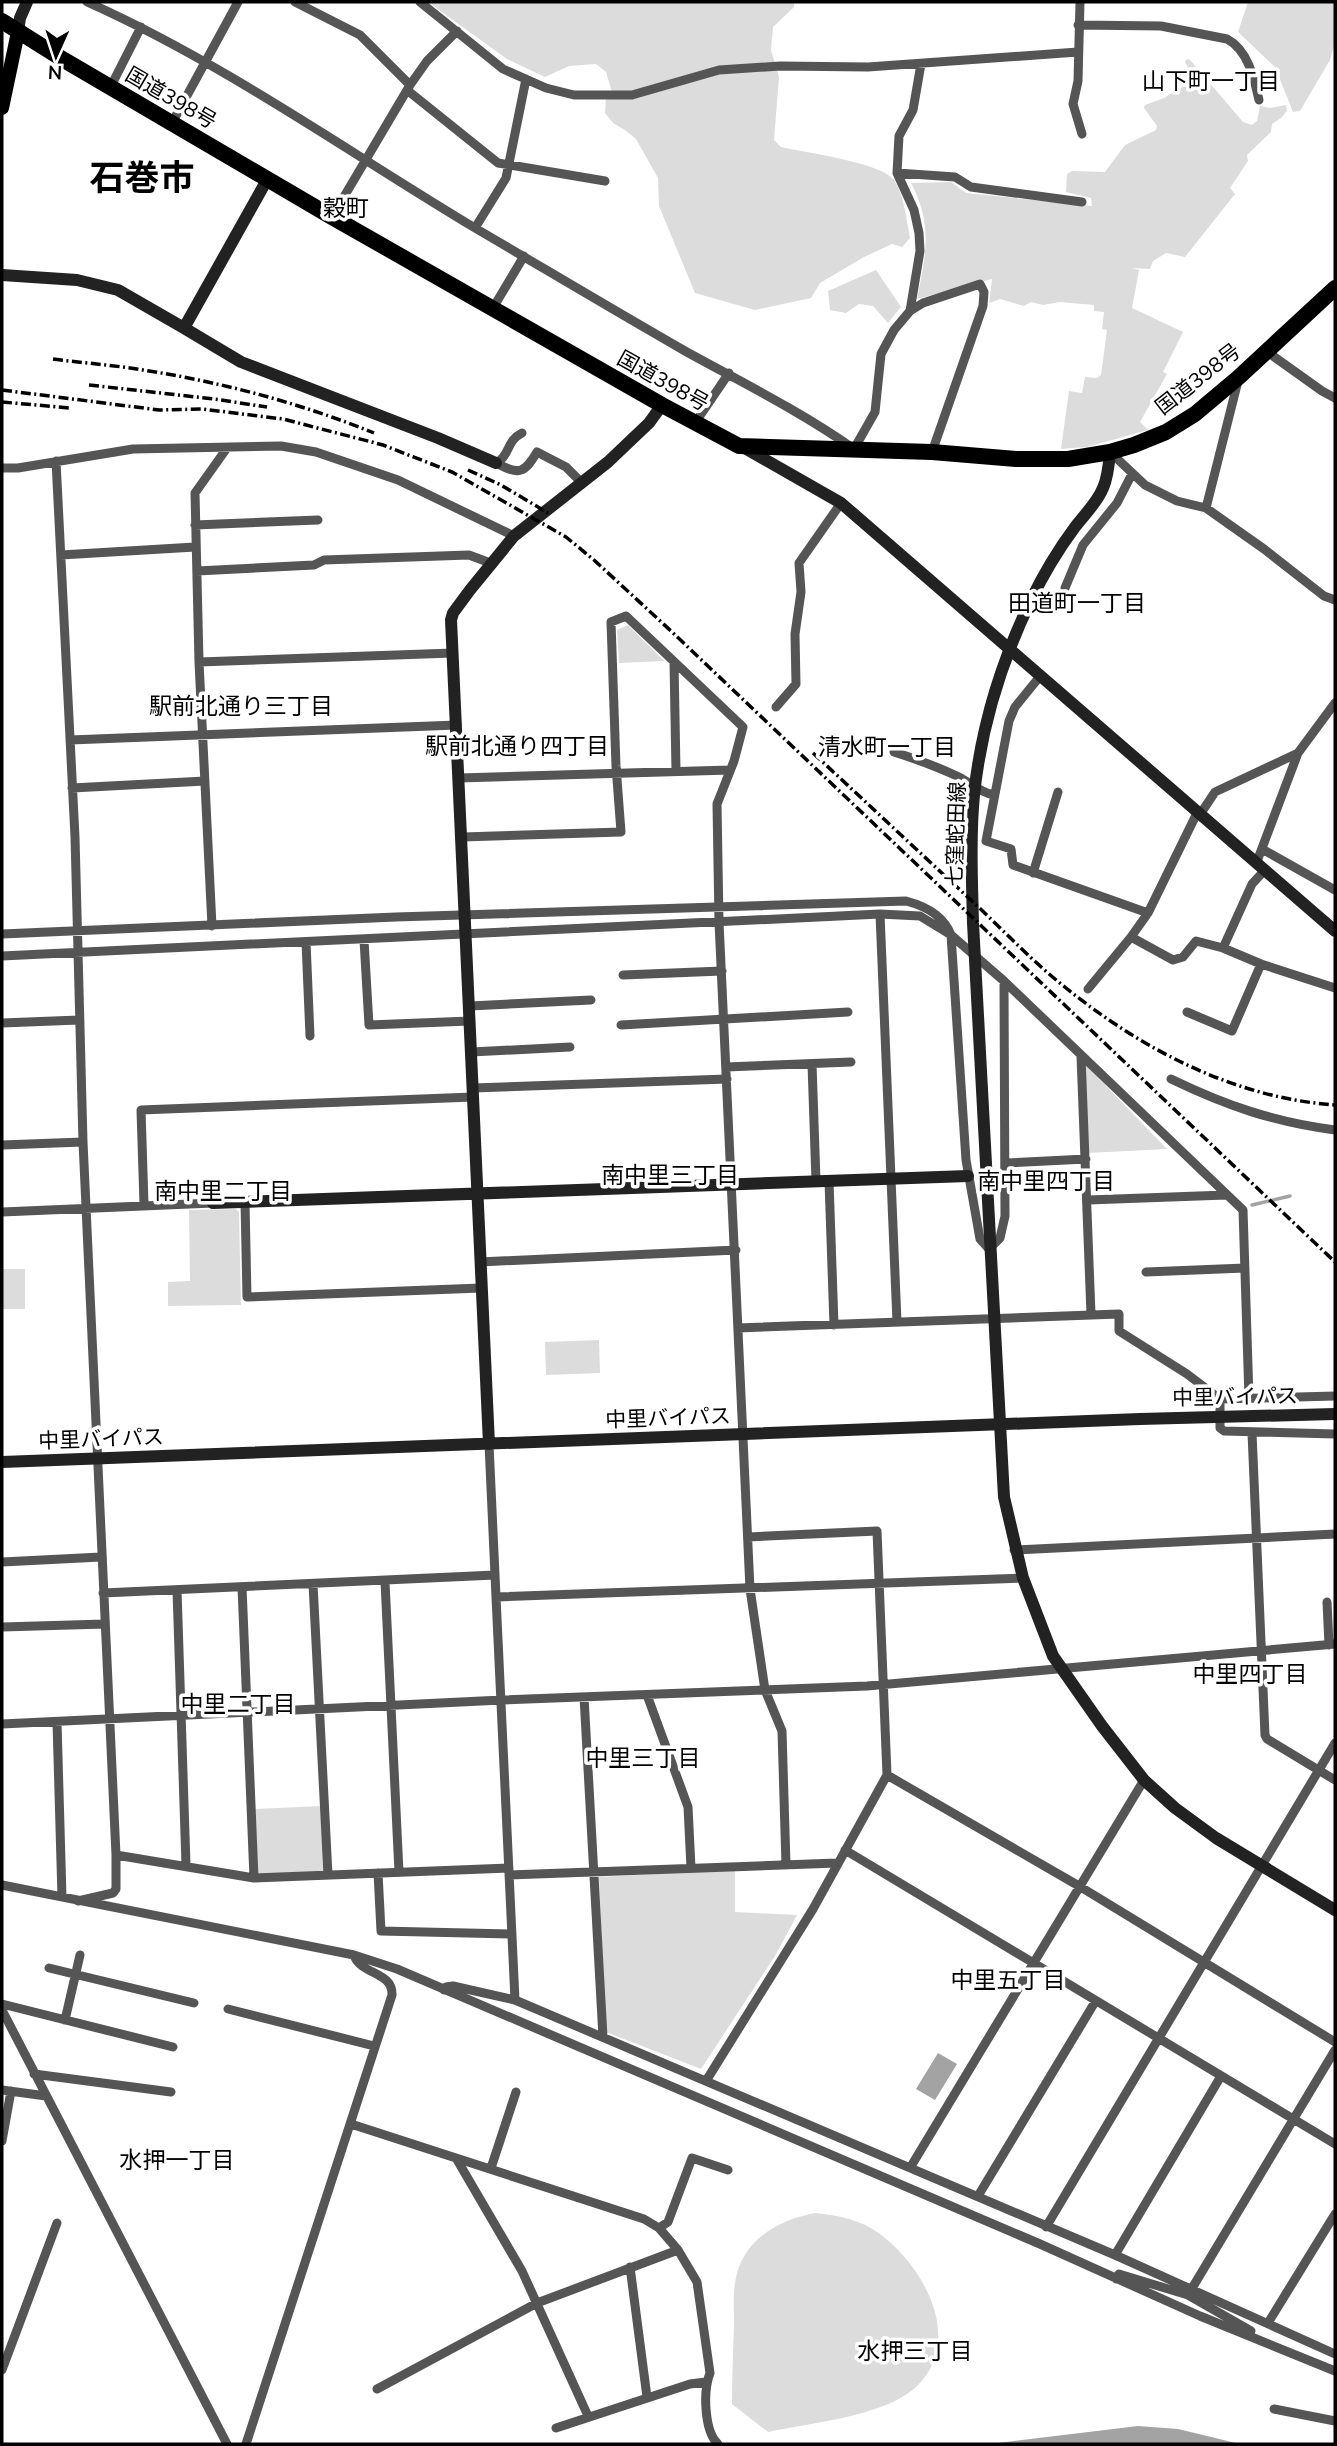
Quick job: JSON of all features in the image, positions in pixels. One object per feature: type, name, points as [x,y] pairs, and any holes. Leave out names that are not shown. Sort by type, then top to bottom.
[{"type":"highway","name":"国道398号","points":[[2,21],[110,88],[332,217],[739,446],[932,452],[1041,459],[1076,458],[1110,452],[1166,432],[1195,414],[1335,288]]},
{"type":"main road","points":[[2,108],[6,70],[18,32]]},
{"type":"street","points":[[18,32],[20,18],[27,2]]},
{"type":"street","points":[[87,2],[141,27],[205,62],[475,228],[679,347],[819,424],[854,449],[875,412],[884,345],[910,311],[923,303],[980,284],[984,292],[983,306],[932,452]]},
{"type":"street","points":[[172,123],[238,2]]},
{"type":"street","points":[[295,2],[360,35],[408,88],[498,163],[605,181]]},
{"type":"street","points":[[420,2],[503,69],[546,88],[575,95],[632,95],[719,70],[780,66],[848,68],[1078,52]]},
{"type":"street","points":[[1080,2],[1078,81],[1073,104],[1082,134]]},
{"type":"street","points":[[1079,25],[1161,26],[1227,39],[1242,51],[1259,100]]},
{"type":"street","points":[[110,88],[141,27]]},
{"type":"street","points":[[332,217],[408,88],[427,61],[457,31]]},
{"type":"street","points":[[910,311],[920,251],[919,233],[914,210],[897,173],[899,136],[914,110],[921,64]]},
{"type":"street","points":[[475,228],[506,178],[526,79]]},
{"type":"street","points":[[897,173],[955,177],[971,187],[1082,202]]},
{"type":"street","points":[[184,328],[268,178]]},
{"type":"street","points":[[493,308],[524,256]]},
{"type":"street","points":[[2,275],[77,280],[118,290],[241,362],[438,438],[510,470],[523,471],[537,452],[566,467],[582,483]]},
{"type":"street","points":[[1266,351],[1335,398]]},
{"type":"street","points":[[695,423],[729,373]]},
{"type":"street","points":[[1206,508],[1239,377]]},
{"type":"street","points":[[515,2000],[451,620],[453,613],[514,536],[582,483],[649,423],[662,405]]},
{"type":"street","points":[[496,463],[505,456],[511,440],[522,433]]},
{"type":"street","points":[[2,468],[18,468],[132,449],[281,446],[316,452],[398,480],[514,536]]},
{"type":"street","points":[[739,446],[841,503],[1335,931]]},
{"type":"street","points":[[783,469],[785,454],[800,447]]},
{"type":"street","points":[[212,926],[195,524],[197,489],[226,448]]},
{"type":"street","points":[[1110,452],[1145,485],[1177,501],[1206,508],[1324,596],[1335,600]]},
{"type":"street","name":"七窪蛇田線","points":[[1110,452],[1107,476],[1100,497],[1074,528],[1049,567],[1030,602],[1005,663],[990,712],[974,794],[973,923],[1004,1497],[1014,1550],[1053,1656],[1144,1780],[1196,1824],[1335,1910]]},
{"type":"street","points":[[56,461],[78,932],[83,1142],[116,1854],[116,1886],[113,1893],[78,1901]]},
{"type":"street","points":[[1065,588],[1083,545],[1117,503],[1132,474]]},
{"type":"street","points":[[776,707],[796,684],[795,634],[801,593],[799,563],[841,503]]},
{"type":"street","points":[[195,524],[318,520]]},
{"type":"street","points":[[61,555],[195,547]]},
{"type":"street","points":[[197,571],[314,565],[324,560],[469,555],[493,564]]},
{"type":"street","points":[[462,837],[621,832],[611,621],[626,616],[743,727],[717,804],[719,922],[750,1589],[765,1690],[782,1731],[786,1865]]},
{"type":"street","points":[[199,662],[453,653]]},
{"type":"street","points":[[674,662],[677,771]]},
{"type":"street","points":[[1041,675],[1015,708],[1009,721],[986,841],[1011,849],[1013,865],[1149,913]]},
{"type":"street","points":[[1223,948],[1261,867],[1262,849],[1298,752],[1335,704]]},
{"type":"street","points":[[70,740],[457,725]]},
{"type":"street","points":[[894,752],[961,778],[982,793],[994,795]]},
{"type":"street","points":[[1088,989],[1149,913],[1199,812],[1215,792],[1298,752]]},
{"type":"street","points":[[459,778],[730,770]]},
{"type":"street","points":[[72,788],[205,781]]},
{"type":"street","points":[[1033,873],[1058,792]]},
{"type":"street","points":[[1262,849],[1335,890]]},
{"type":"street","points":[[2,934],[906,901],[936,915],[947,924],[951,934],[968,1176],[980,1240],[989,1249],[1000,1238],[1005,1216],[1004,981]]},
{"type":"street","points":[[880,914],[897,1322]]},
{"type":"street","points":[[2,956],[880,914],[920,916],[951,934],[1004,981],[1243,1210],[1249,1398]]},
{"type":"street","points":[[1130,937],[1173,960],[1183,957],[1195,941],[1223,948],[1335,988]]},
{"type":"street","points":[[364,940],[369,1025],[470,1021]]},
{"type":"street","points":[[306,942],[310,1035]]},
{"type":"street","points":[[1187,1012],[1231,1031],[1262,964]]},
{"type":"street","points":[[623,975],[722,971]]},
{"type":"street","points":[[470,1006],[591,1000]]},
{"type":"street","points":[[621,1024],[848,1012]]},
{"type":"street","points":[[2,1023],[79,1020]]},
{"type":"street","points":[[471,1052],[570,1048]]},
{"type":"street","points":[[1081,1056],[1091,1314]]},
{"type":"street","points":[[726,1068],[850,1062]]},
{"type":"street","points":[[812,1064],[834,1325]]},
{"type":"street","points":[[145,1204],[141,1110],[727,1079]]},
{"type":"street","points":[[1171,1079],[1218,1102],[1259,1116],[1335,1130]]},
{"type":"street","points":[[2,1145],[83,1142]]},
{"type":"street","points":[[1006,1163],[1086,1159]]},
{"type":"street","points":[[2,1212],[86,1210],[145,1204],[968,1176]]},
{"type":"street","points":[[1088,1200],[1226,1195]]},
{"type":"street","points":[[246,1202],[247,1297],[481,1288]]},
{"type":"street","points":[[480,1262],[736,1250]]},
{"type":"street","points":[[1146,1272],[1245,1268]]},
{"type":"street","points":[[738,1328],[1119,1314],[1119,1331],[1187,1374],[1220,1399],[1335,1396]]},
{"type":"street","points":[[1220,1399],[1220,1428],[1224,1430],[1335,1434]]},
{"type":"street","name":"中里バイパス","points":[[2,1462],[1335,1414]]},
{"type":"street","points":[[1252,1433],[1265,1735],[1267,1739],[1335,1780]]},
{"type":"street","points":[[706,2081],[813,1909],[887,1775],[877,1531],[748,1537]]},
{"type":"street","points":[[1014,1550],[1335,1534]]},
{"type":"street","points":[[2,1562],[101,1557]]},
{"type":"street","points":[[103,1593],[495,1575]]},
{"type":"street","points":[[496,1597],[1023,1578]]},
{"type":"street","points":[[385,1582],[399,1872]]},
{"type":"street","points":[[313,1584],[328,1875]]},
{"type":"street","points":[[242,1587],[254,1878]]},
{"type":"street","points":[[177,1590],[186,1865]]},
{"type":"street","points":[[2,1724],[884,1684],[1062,1669],[1332,1644],[1327,1602]]},
{"type":"street","points":[[2,1627],[105,1624]]},
{"type":"street","points":[[647,1695],[688,1807],[691,1868]]},
{"type":"street","points":[[584,1698],[603,2036]]},
{"type":"street","points":[[57,1722],[62,1898]]},
{"type":"street","points":[[1046,2227],[1335,1743]]},
{"type":"street","points":[[887,1775],[1079,1886],[1335,2042]]},
{"type":"street","points":[[909,2168],[1144,1780]]},
{"type":"street","points":[[845,1850],[1335,2144]]},
{"type":"street","points":[[116,1854],[254,1878],[399,1872],[595,1872],[837,1863]]},
{"type":"street","points":[[378,1873],[381,1931],[512,1934]]},
{"type":"street","points":[[2,1885],[354,1955],[397,1969],[1335,2371]]},
{"type":"street","points":[[65,2020],[80,1955]]},
{"type":"street","points":[[246,2444],[392,1990],[385,1978],[360,1966],[354,1955]]},
{"type":"street","points":[[49,1968],[194,2003]]},
{"type":"street","points":[[444,1990],[453,1986],[515,2000],[1115,2255],[1189,2292],[1268,2323],[1335,2354]]},
{"type":"street","points":[[978,2196],[1095,2002]]},
{"type":"street","points":[[2,2004],[173,2047]]},
{"type":"street","points":[[2,2010],[226,2444]]},
{"type":"street","points":[[228,2010],[373,2046]]},
{"type":"street","points":[[1189,2292],[1335,2050]]},
{"type":"street","points":[[34,2074],[171,2092]]},
{"type":"street","points":[[1115,2255],[1221,2076]]},
{"type":"street","points":[[2,2141],[7,2091],[46,2096]]},
{"type":"street","points":[[491,2168],[516,2092]]},
{"type":"street","points":[[351,2124],[644,2219],[659,2228],[678,2250],[697,2282],[709,2373],[705,2403],[712,2438],[719,2444]]},
{"type":"street","points":[[456,2158],[522,2271],[588,2416]]},
{"type":"street","points":[[659,2228],[668,2221],[692,2158],[728,2170]]},
{"type":"street","points":[[1268,2323],[1335,2214]]},
{"type":"street","points":[[2,2370],[57,2223]]},
{"type":"street","points":[[377,2389],[537,2303],[678,2250]]},
{"type":"street","points":[[630,2267],[647,2397]]},
{"type":"street","points":[[1116,2279],[1119,2274],[1189,2292],[1252,2332],[1250,2336]]},
{"type":"street","points":[[556,2428],[647,2397],[706,2382]]},
{"type":"street","points":[[1275,2409],[1335,2421]]},
{"type":"shaded area","points":[[428,2],[794,2],[794,7],[773,27],[771,50],[779,77],[774,140],[781,147],[859,163],[887,174],[894,180],[901,194],[910,238],[902,247],[892,244],[820,283],[811,298],[755,310],[695,293],[659,206],[658,178],[636,139],[613,123],[605,113],[606,98],[612,92],[606,72],[596,64],[569,66],[545,77],[507,59]]},
{"type":"shaded area","points":[[1248,2],[1335,2],[1335,42],[1330,60],[1300,111],[1293,112],[1275,67],[1238,32]]},
{"type":"shaded area","points":[[1187,59],[1243,122],[1252,125],[1257,121],[1260,106],[1270,108],[1286,105],[1287,111],[1272,124],[1271,132],[1247,155],[1248,161],[1230,188],[1235,194],[1185,257],[1166,253],[1153,261],[1150,269],[1132,268],[1139,270],[1132,308],[1183,332],[1163,372],[1167,374],[1140,422],[1148,430],[1087,447],[1061,449],[1069,391],[1082,393],[1085,377],[1097,378],[1101,375],[1107,330],[1102,329],[1104,312],[1094,311],[1094,305],[1060,302],[1043,305],[1031,302],[1024,306],[1000,299],[989,303],[992,279],[917,299],[926,240],[922,213],[911,183],[951,182],[966,193],[1092,206],[1091,198],[1066,192],[1067,174],[1072,171],[1105,172],[1125,145],[1156,130],[1157,126],[1144,108],[1145,105],[1164,98],[1192,81],[1192,74],[1185,62]]},
{"type":"shaded area","points":[[876,270],[901,307],[888,323],[873,306],[859,304],[846,313],[830,310],[828,291]]},
{"type":"shaded area","points":[[628,625],[664,661],[619,663],[617,630]]},
{"type":"shaded area","points":[[1084,1063],[1167,1149],[1088,1153]]},
{"type":"shaded area","points":[[236,1209],[239,1212],[241,1305],[168,1306],[168,1282],[190,1281],[189,1210]]},
{"type":"shaded area","points":[[2,1269],[25,1269],[25,1309],[2,1309]]},
{"type":"shaded area","points":[[599,1340],[600,1373],[546,1375],[545,1342]]},
{"type":"shaded area","points":[[322,1806],[324,1872],[258,1875],[255,1809]]},
{"type":"shaded area","points":[[735,1870],[735,1912],[797,1915],[775,1956],[701,2069],[606,2032],[599,1877]]},
{"type":"shaded area","points":[[938,2053],[957,2064],[935,2100],[916,2089]]},
{"type":"shaded area","points":[[815,2213],[865,2225],[880,2234],[911,2264],[932,2304],[938,2325],[938,2346],[931,2366],[918,2385],[905,2396],[847,2417],[768,2432],[732,2404],[735,2283],[745,2255],[763,2235],[787,2221]]},
{"type":"shaded area","points":[[1138,2426],[1178,2429],[1240,2444],[990,2444]]},
{"type":"waterway","points":[[1252,1205],[1290,1196]]},
{"type":"railway","points":[[53,359],[143,370],[231,387],[318,412],[374,433]]},
{"type":"railway","points":[[89,385],[267,407]]},
{"type":"railway","points":[[2,390],[159,410],[202,409],[283,419],[383,445],[452,472],[566,537],[671,631],[1335,1262]]},
{"type":"railway","points":[[2,402],[70,408]]},
{"type":"railway","points":[[468,470],[501,485],[548,513]]},
{"type":"railway","points":[[813,753],[1042,968],[1096,1011],[1159,1050],[1226,1081],[1298,1101],[1335,1105]]},
{"type":"district","name":"山下町一丁目","points":[[1211,81]]},
{"type":"district","name":"石巻市","points":[[142,178]]},
{"type":"district","name":"穀町","points":[[346,208]]},
{"type":"district","name":"田道町一丁目","points":[[1077,603]]},
{"type":"district","name":"駅前北通り三丁目","points":[[241,706]]},
{"type":"district","name":"駅前北通り四丁目","points":[[517,746]]},
{"type":"district","name":"清水町一丁目","points":[[887,747]]},
{"type":"district","name":"南中里三丁目","points":[[670,1175]]},
{"type":"district","name":"南中里四丁目","points":[[1046,1181]]},
{"type":"district","name":"南中里二丁目","points":[[223,1191]]},
{"type":"district","name":"中里四丁目","points":[[1250,1674]]},
{"type":"district","name":"中里二丁目","points":[[238,1704]]},
{"type":"district","name":"中里三丁目","points":[[643,1758]]},
{"type":"district","name":"中里五丁目","points":[[1008,1980]]},
{"type":"district","name":"水押一丁目","points":[[177,2160]]},
{"type":"district","name":"水押三丁目","points":[[915,2351]]}]
